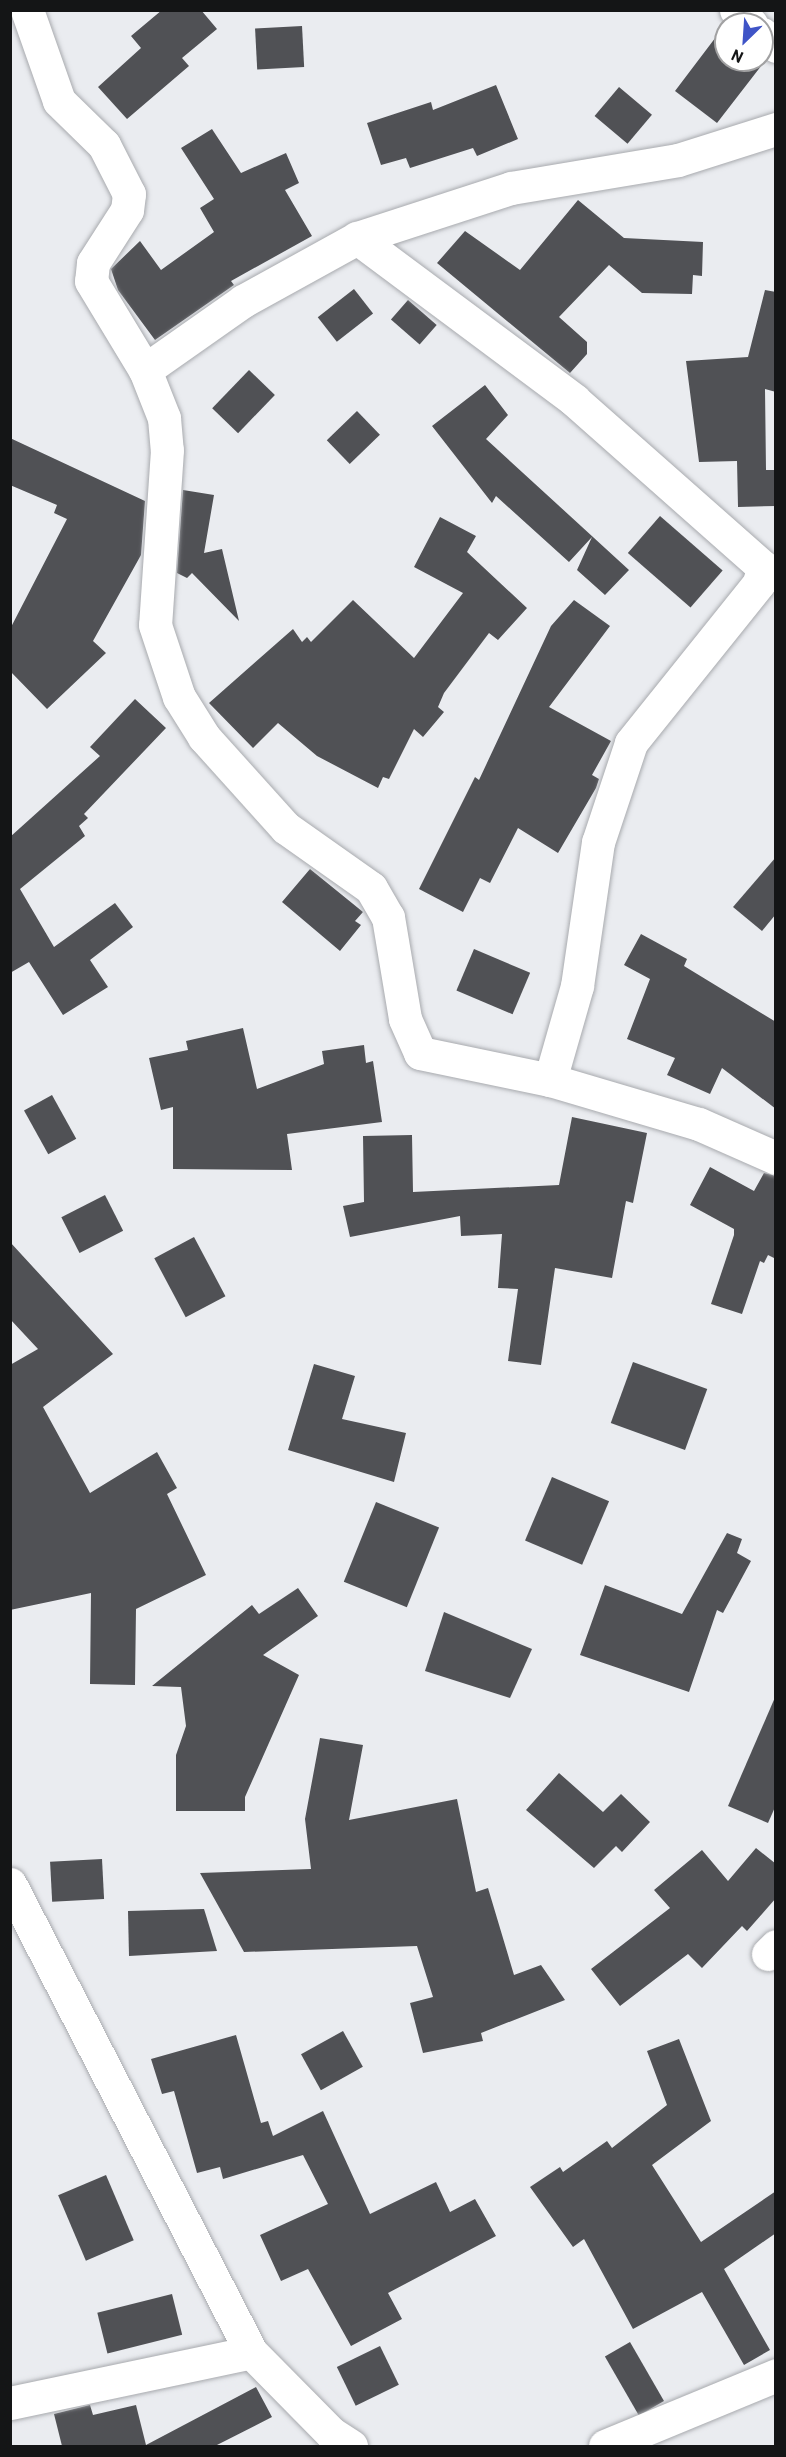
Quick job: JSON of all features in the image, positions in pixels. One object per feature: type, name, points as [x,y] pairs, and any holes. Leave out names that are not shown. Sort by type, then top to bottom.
[{"type":"street","points":[[27,10],[59,101],[104,145],[123,176],[126,210],[93,263],[90,281],[145,370],[164,418],[167,450],[155,625],[178,697],[236,780],[286,828],[371,888],[388,917],[405,1019],[420,1053],[550,1080],[699,1124],[776,1158]]},
{"type":"street","points":[[145,370],[269,284],[357,238],[511,188],[678,160],[776,129]]},
{"type":"street","points":[[357,238],[574,400],[763,567],[759,583],[631,743],[598,842],[577,986],[550,1080]]},
{"type":"street","points":[[10,1884],[251,2352],[331,2433],[351,2446]]},
{"type":"street","points":[[10,2403],[251,2352]]},
{"type":"street","points":[[604,2446],[776,2375]]},
{"type":"building","points":[[162,10],[201,10],[217,29],[182,58],[189,66],[127,119],[98,87],[141,48],[131,36]]},
{"type":"building","points":[[302,26],[304,67],[257,69],[255,28]]},
{"type":"building","points":[[714,40],[714,72],[756,72],[717,123],[675,91]]},
{"type":"building","points":[[496,85],[518,139],[477,156],[473,148],[410,168],[406,158],[381,165],[367,123],[431,102],[433,110]]},
{"type":"building","points":[[619,87],[652,115],[628,144],[595,116]]},
{"type":"building","points":[[212,129],[241,173],[286,153],[299,183],[285,190],[312,236],[231,281],[234,285],[155,340],[118,290],[111,269],[140,241],[161,270],[214,232],[200,208],[214,199],[181,148]]},
{"type":"building","points":[[578,200],[624,238],[703,242],[702,276],[693,275],[692,294],[642,293],[609,265],[559,317],[587,342],[587,354],[570,373],[437,263],[465,231],[520,270]]},
{"type":"building","points":[[354,289],[373,313],[337,342],[318,317]]},
{"type":"building","points":[[765,290],[776,292],[776,392],[765,389],[766,470],[776,470],[776,506],[738,507],[737,461],[699,462],[686,361],[748,357]]},
{"type":"building","points":[[408,300],[437,325],[420,345],[391,320]]},
{"type":"building","points":[[249,370],[275,395],[238,433],[212,408]]},
{"type":"building","points":[[485,385],[508,415],[486,439],[629,570],[605,595],[577,570],[592,537],[569,562],[496,496],[492,503],[432,426]]},
{"type":"building","points":[[357,411],[380,435],[350,464],[327,440]]},
{"type":"building","points":[[10,438],[145,501],[141,555],[93,641],[106,653],[47,709],[10,671],[10,629],[67,519],[54,513],[57,505],[10,485]]},
{"type":"building","points":[[183,490],[214,495],[204,553],[222,549],[239,621],[192,573],[187,578],[177,573]]},
{"type":"building","points":[[660,516],[723,570],[690,607],[628,553]]},
{"type":"building","points":[[440,517],[476,536],[467,552],[527,608],[498,640],[489,633],[444,693],[438,707],[444,712],[423,737],[414,729],[389,779],[383,777],[378,788],[317,756],[278,723],[253,748],[209,703],[293,629],[302,642],[307,637],[311,642],[353,600],[414,658],[463,593],[414,567]]},
{"type":"building","points":[[574,600],[610,626],[549,707],[611,741],[592,775],[599,779],[596,788],[558,853],[518,828],[490,883],[480,878],[463,912],[419,889],[475,777],[479,780],[551,626]]},
{"type":"building","points":[[135,699],[166,728],[84,814],[88,818],[79,826],[85,836],[20,889],[54,947],[115,903],[133,927],[90,960],[108,987],[63,1015],[29,962],[10,973],[10,837],[100,756],[90,747]]},
{"type":"building","points":[[776,857],[776,914],[762,931],[733,907]]},
{"type":"building","points":[[310,869],[363,912],[355,921],[361,925],[340,951],[282,902]]},
{"type":"building","points":[[641,934],[687,959],[684,966],[776,1022],[776,1109],[722,1068],[710,1094],[667,1075],[675,1058],[627,1039],[650,979],[624,965]]},
{"type":"building","points":[[474,949],[530,973],[513,1014],[456,990]]},
{"type":"building","points":[[243,1028],[257,1089],[324,1064],[322,1051],[364,1045],[366,1063],[373,1061],[382,1122],[287,1134],[292,1170],[173,1169],[173,1107],[161,1110],[149,1058],[188,1050],[186,1041]]},
{"type":"building","points":[[52,1095],[76,1139],[48,1154],[24,1111]]},
{"type":"building","points":[[572,1117],[647,1133],[633,1203],[626,1201],[612,1278],[555,1268],[541,1365],[508,1361],[518,1289],[498,1288],[502,1234],[461,1236],[460,1216],[350,1237],[343,1206],[364,1202],[363,1136],[412,1135],[413,1192],[559,1185]]},
{"type":"building","points":[[710,1167],[754,1191],[764,1173],[776,1176],[776,1259],[768,1255],[764,1263],[760,1261],[742,1314],[711,1304],[734,1229],[690,1205]]},
{"type":"building","points":[[105,1195],[123,1231],[80,1253],[61,1217]]},
{"type":"building","points":[[194,1237],[225,1296],[186,1317],[154,1258]]},
{"type":"building","points":[[10,1242],[113,1354],[43,1407],[90,1493],[157,1452],[177,1488],[167,1494],[206,1575],[136,1609],[135,1685],[90,1684],[91,1593],[10,1610],[10,1365],[38,1349],[10,1319]]},
{"type":"building","points":[[633,1362],[707,1389],[685,1450],[611,1423]]},
{"type":"building","points":[[314,1364],[355,1376],[342,1419],[406,1433],[394,1482],[288,1450]]},
{"type":"building","points":[[552,1477],[609,1501],[582,1565],[525,1541]]},
{"type":"building","points":[[376,1502],[439,1527],[407,1607],[344,1582]]},
{"type":"building","points":[[727,1533],[742,1539],[737,1553],[751,1561],[723,1613],[717,1610],[689,1692],[580,1655],[605,1585],[682,1614]]},
{"type":"building","points":[[298,1588],[318,1616],[263,1655],[299,1675],[245,1797],[245,1811],[176,1811],[176,1755],[186,1726],[181,1687],[152,1686],[252,1605],[259,1614]]},
{"type":"building","points":[[444,1612],[532,1649],[510,1698],[425,1671]]},
{"type":"building","points":[[776,1695],[776,1805],[768,1823],[728,1806]]},
{"type":"building","points":[[320,1738],[363,1745],[349,1820],[457,1799],[476,1892],[488,1888],[514,1975],[541,1965],[565,2000],[481,2033],[483,2041],[423,2053],[410,2003],[433,1997],[417,1946],[244,1952],[200,1873],[311,1869],[305,1819]]},
{"type":"building","points":[[559,1773],[603,1812],[621,1794],[650,1822],[622,1852],[616,1846],[594,1868],[526,1810]]},
{"type":"building","points":[[756,1848],[776,1864],[776,1898],[747,1931],[742,1926],[702,1968],[688,1954],[620,2006],[591,1969],[670,1908],[654,1890],[702,1850],[728,1881]]},
{"type":"building","points":[[102,1859],[104,1899],[52,1902],[50,1862]]},
{"type":"building","points":[[204,1909],[217,1951],[129,1956],[128,1911]]},
{"type":"building","points":[[343,2031],[363,2067],[321,2090],[301,2054]]},
{"type":"building","points":[[236,2035],[261,2123],[268,2121],[273,2136],[323,2111],[370,2214],[436,2182],[450,2212],[475,2199],[496,2236],[388,2293],[402,2319],[351,2346],[308,2269],[281,2281],[260,2235],[328,2204],[303,2155],[223,2179],[220,2167],[197,2173],[174,2091],[162,2094],[151,2059]]},
{"type":"building","points":[[679,2039],[711,2121],[652,2165],[701,2242],[776,2191],[776,2233],[724,2269],[770,2350],[744,2365],[702,2292],[633,2329],[584,2239],[573,2247],[530,2187],[560,2167],[563,2172],[607,2141],[612,2148],[667,2105],[647,2051]]},
{"type":"building","points":[[106,2175],[134,2240],[86,2261],[58,2195]]},
{"type":"building","points":[[172,2294],[182,2335],[107,2353],[97,2313]]},
{"type":"building","points":[[630,2342],[664,2401],[639,2415],[605,2356]]},
{"type":"building","points":[[380,2346],[399,2385],[356,2406],[337,2367]]},
{"type":"building","points":[[256,2387],[272,2417],[215,2446],[62,2446],[54,2414],[90,2405],[93,2415],[136,2405],[146,2445]]}]
